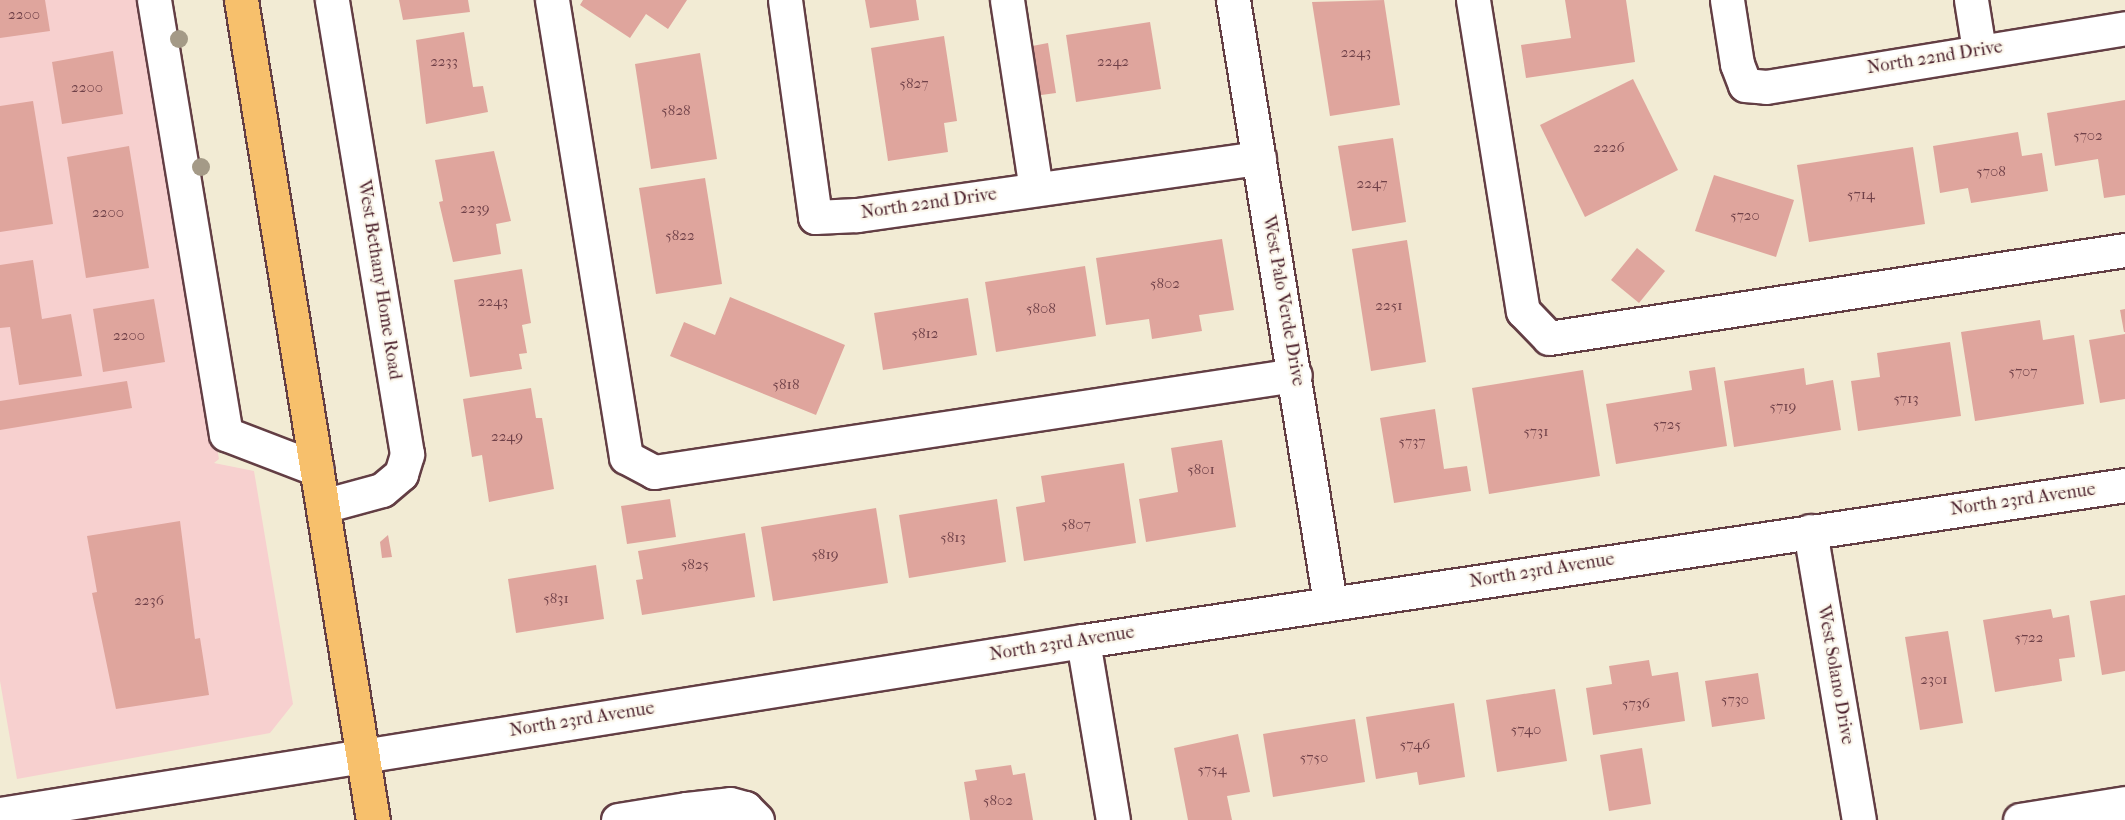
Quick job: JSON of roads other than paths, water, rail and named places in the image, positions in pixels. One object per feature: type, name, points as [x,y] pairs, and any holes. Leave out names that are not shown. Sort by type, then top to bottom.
[{"type":"main road","points":[[241,0],[373,820]]},
{"type":"street","points":[[154,0],[226,434],[317,469]]},
{"type":"street","name":"West Bethany Home Road","points":[[323,506],[382,490],[401,474],[407,454],[332,0]]},
{"type":"street","points":[[552,0],[626,457],[654,472],[1295,375]]},
{"type":"street","name":"North 22nd Drive","points":[[785,0],[815,217],[857,215],[1259,158]]},
{"type":"street","points":[[1007,0],[1036,189]]},
{"type":"street","name":"West Palo Verde Drive","points":[[1233,0],[1330,603]]},
{"type":"street","points":[[1473,0],[1523,312],[1549,338],[2125,250]]},
{"type":"street","name":"North 22nd Drive","points":[[1727,0],[1737,64],[1745,85],[1766,87],[1979,50],[2125,28]]},
{"type":"street","points":[[1971,0],[1979,50]]},
{"type":"street","name":"North 23rd Avenue","points":[[0,814],[1083,641],[2125,485]]},
{"type":"street","name":"West Solano Drive","points":[[1810,531],[1859,820]]},
{"type":"street","points":[[1083,641],[1113,820]]},
{"type":"street","points":[[2020,820],[2125,803]]},
{"type":"street","points":[[618,820],[700,814],[730,804],[745,808],[757,820]]}]
